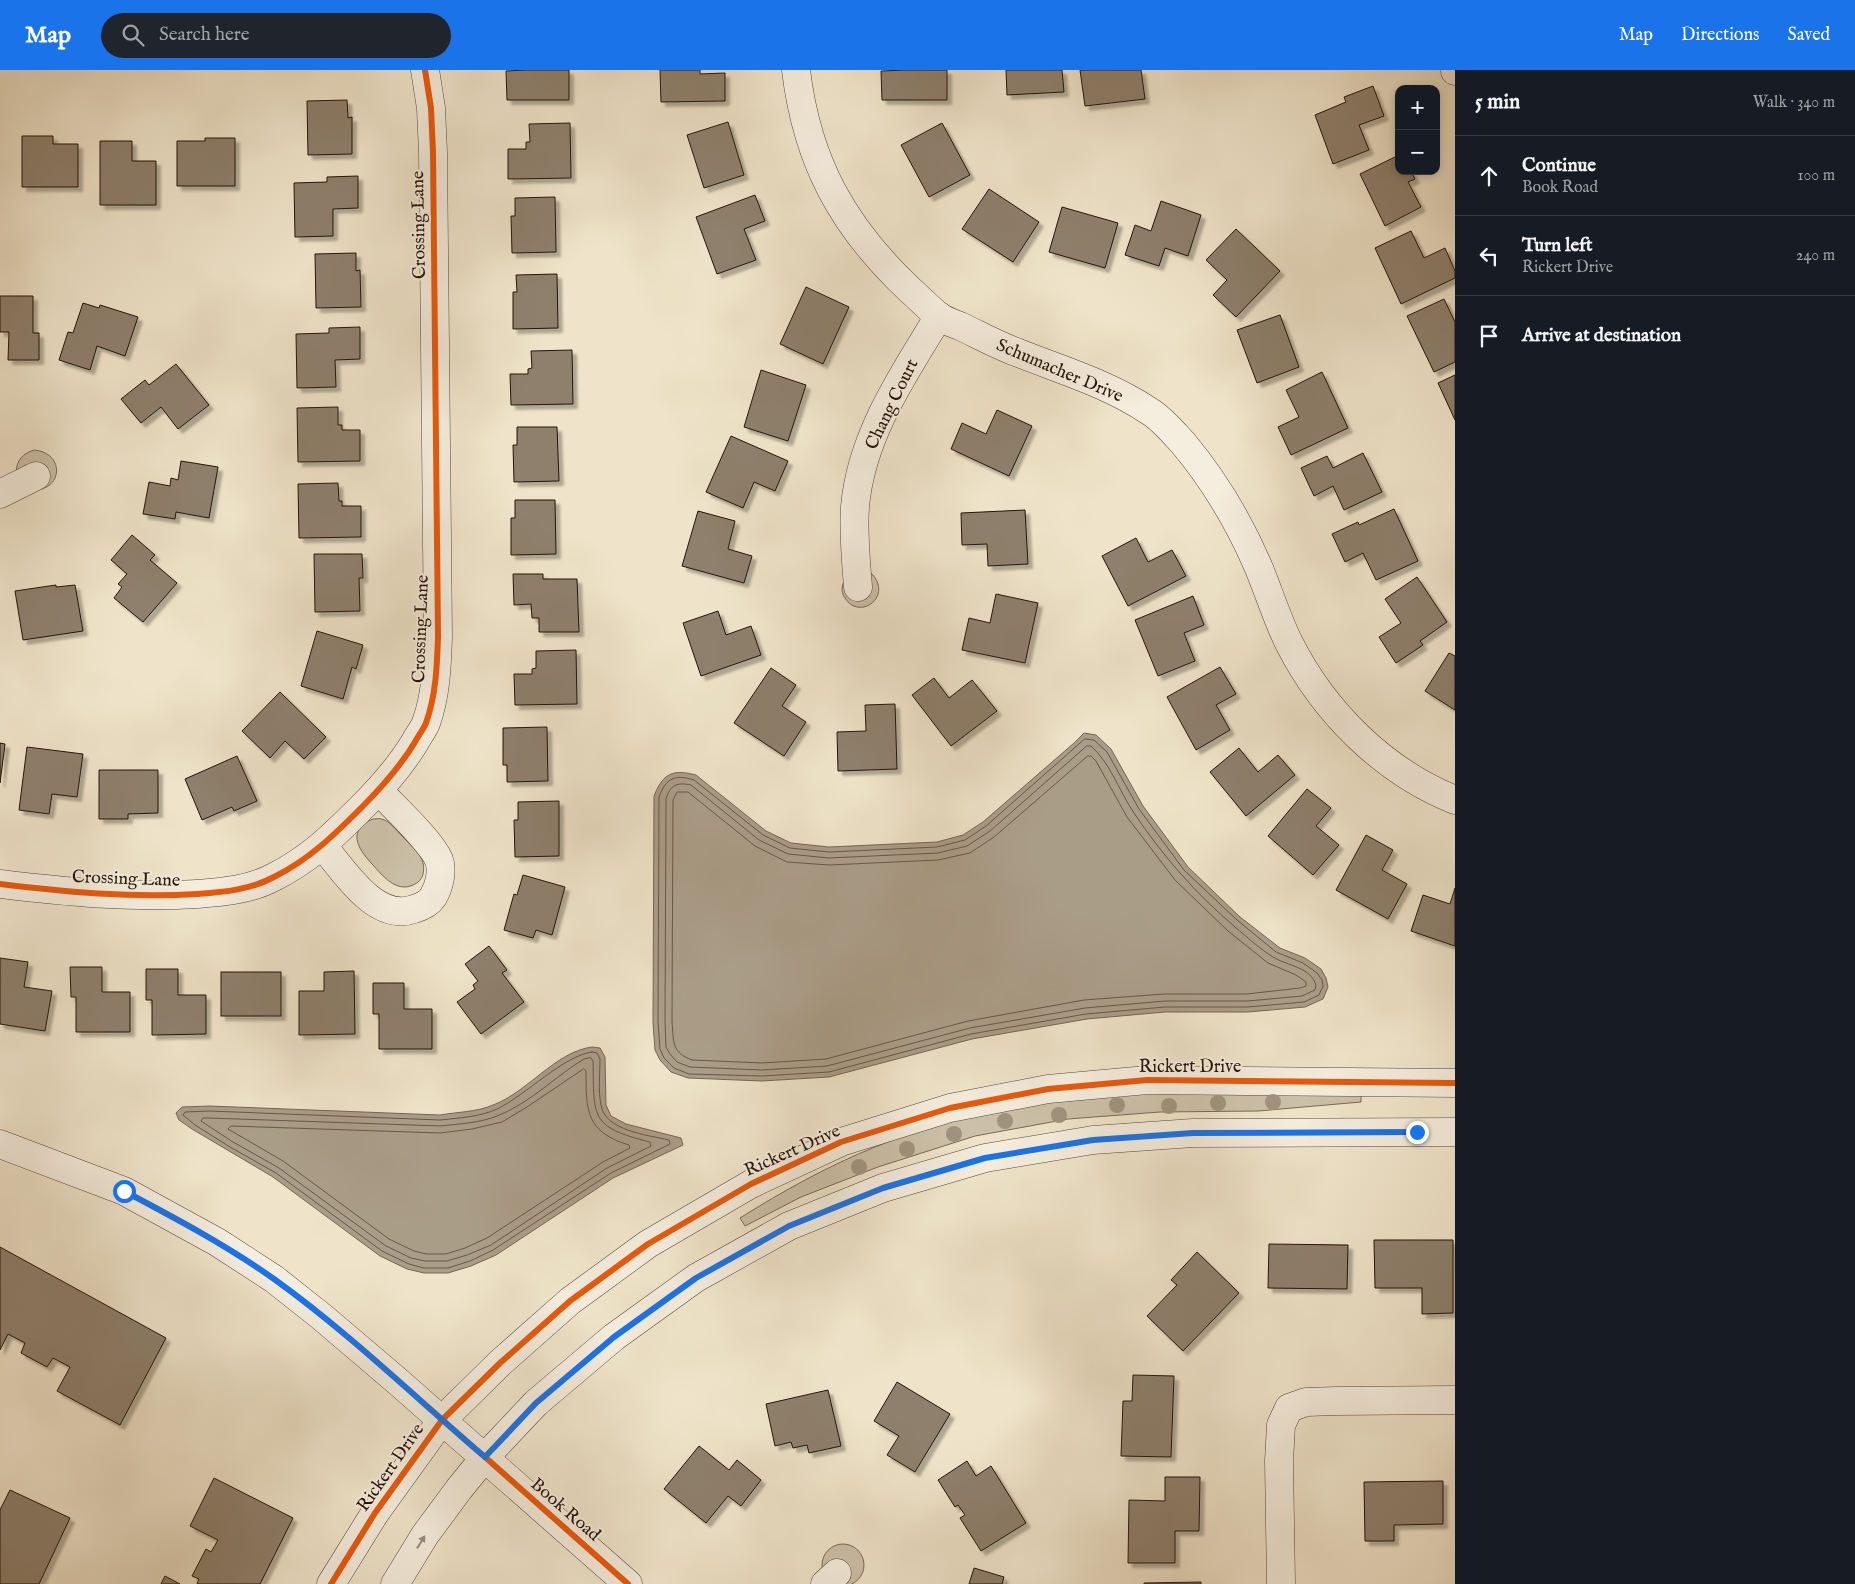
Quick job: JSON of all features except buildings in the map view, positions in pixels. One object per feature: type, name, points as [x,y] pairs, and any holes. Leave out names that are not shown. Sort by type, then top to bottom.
[{"type":"street","name":"Crossing Lane","points":[[0,884],[108,895],[151,896],[224,892],[249,887],[293,867],[323,846],[379,791],[402,763],[425,725],[432,701],[437,669],[438,637],[433,152],[431,108],[425,70]]},
{"type":"street","name":"Schumacher Drive","points":[[796,70],[799,95],[811,144],[825,179],[850,223],[889,270],[939,316],[1014,351],[1116,391],[1152,412],[1183,443],[1225,501],[1240,527],[1288,641],[1299,662],[1328,704],[1347,726],[1390,764],[1411,778],[1455,800]]},
{"type":"street","name":"Chang Court","points":[[858,587],[855,506],[861,470],[876,427],[897,385],[939,316]]},
{"type":"street","points":[[0,494],[36,476]]},
{"type":"street","points":[[323,846],[366,895],[380,907],[392,911],[406,912],[431,901],[438,888],[439,862],[432,848],[379,791]]},
{"type":"street","name":"Rickert Drive","points":[[331,1584],[375,1513],[442,1420],[500,1363],[570,1301],[648,1244],[751,1184],[841,1142],[950,1108],[1058,1088],[1147,1080],[1455,1083]]},
{"type":"street","points":[[396,1584],[426,1535],[485,1457],[536,1403],[600,1349],[696,1278],[789,1226],[883,1188],[985,1158],[1093,1140],[1193,1133],[1455,1132]]},
{"type":"street","name":"Book Road","points":[[0,1144],[124,1191],[217,1242],[274,1279],[322,1317],[485,1457],[628,1584]]},
{"type":"street","points":[[1280,1584],[1280,1425],[1289,1408],[1306,1402],[1455,1400]]},
{"type":"shaded area","points":[[34,450],[52,458],[56,465],[56,472],[54,479],[49,485],[42,489],[31,490],[16,472],[21,458],[26,453]]},
{"type":"shaded area","points":[[870,572],[877,581],[879,589],[877,597],[866,606],[851,605],[842,593],[845,579],[847,576]]},
{"type":"shaded area","points":[[373,819],[380,819],[390,823],[418,853],[424,868],[420,881],[407,887],[395,885],[380,873],[362,852],[357,840],[357,834],[365,823]]},
{"type":"shaded area","points":[[1131,1093],[1361,1093],[1361,1102],[1258,1111],[1160,1112],[1068,1119],[975,1136],[878,1167],[801,1197],[745,1226],[740,1218],[789,1189],[857,1154],[937,1126],[1034,1105]]},
{"type":"shaded area","points":[[843,1544],[858,1550],[863,1561],[862,1573],[858,1580],[847,1585],[835,1584],[828,1580],[822,1565],[828,1550]]},
{"type":"water","points":[[1084,733],[1096,735],[1111,749],[1143,806],[1188,867],[1240,917],[1280,948],[1305,958],[1321,969],[1328,987],[1323,999],[1305,1007],[1248,1012],[1165,1012],[1087,1019],[972,1039],[829,1077],[762,1081],[688,1078],[671,1072],[660,1060],[655,1050],[653,1023],[654,796],[657,788],[665,778],[675,773],[696,775],[766,831],[791,843],[829,847],[937,842],[963,835],[983,822]]},
{"type":"water","points":[[592,1047],[600,1048],[605,1057],[606,1105],[611,1116],[626,1124],[681,1138],[683,1145],[613,1178],[496,1255],[471,1266],[448,1273],[424,1273],[407,1269],[380,1256],[273,1177],[179,1120],[176,1113],[182,1107],[209,1106],[440,1115],[474,1110],[506,1099],[566,1056]]},
{"type":"cycle path","points":[[0,884],[98,894],[148,895],[197,894],[246,888],[255,885],[287,870],[321,846],[342,827],[390,776],[425,726],[434,691],[438,637],[433,152],[431,108],[425,70]]},
{"type":"cycle path","points":[[331,1584],[375,1513],[442,1420],[500,1363],[570,1301],[648,1244],[751,1184],[841,1142],[950,1108],[1048,1089],[1147,1080],[1455,1083]]},
{"type":"cycle path","points":[[485,1457],[628,1584]]},
{"type":"route","points":[[124,1191],[217,1242],[274,1279],[322,1317],[485,1457],[536,1403],[614,1337],[696,1278],[789,1226],[883,1188],[985,1158],[1093,1140],[1193,1133],[1417,1132]]}]
